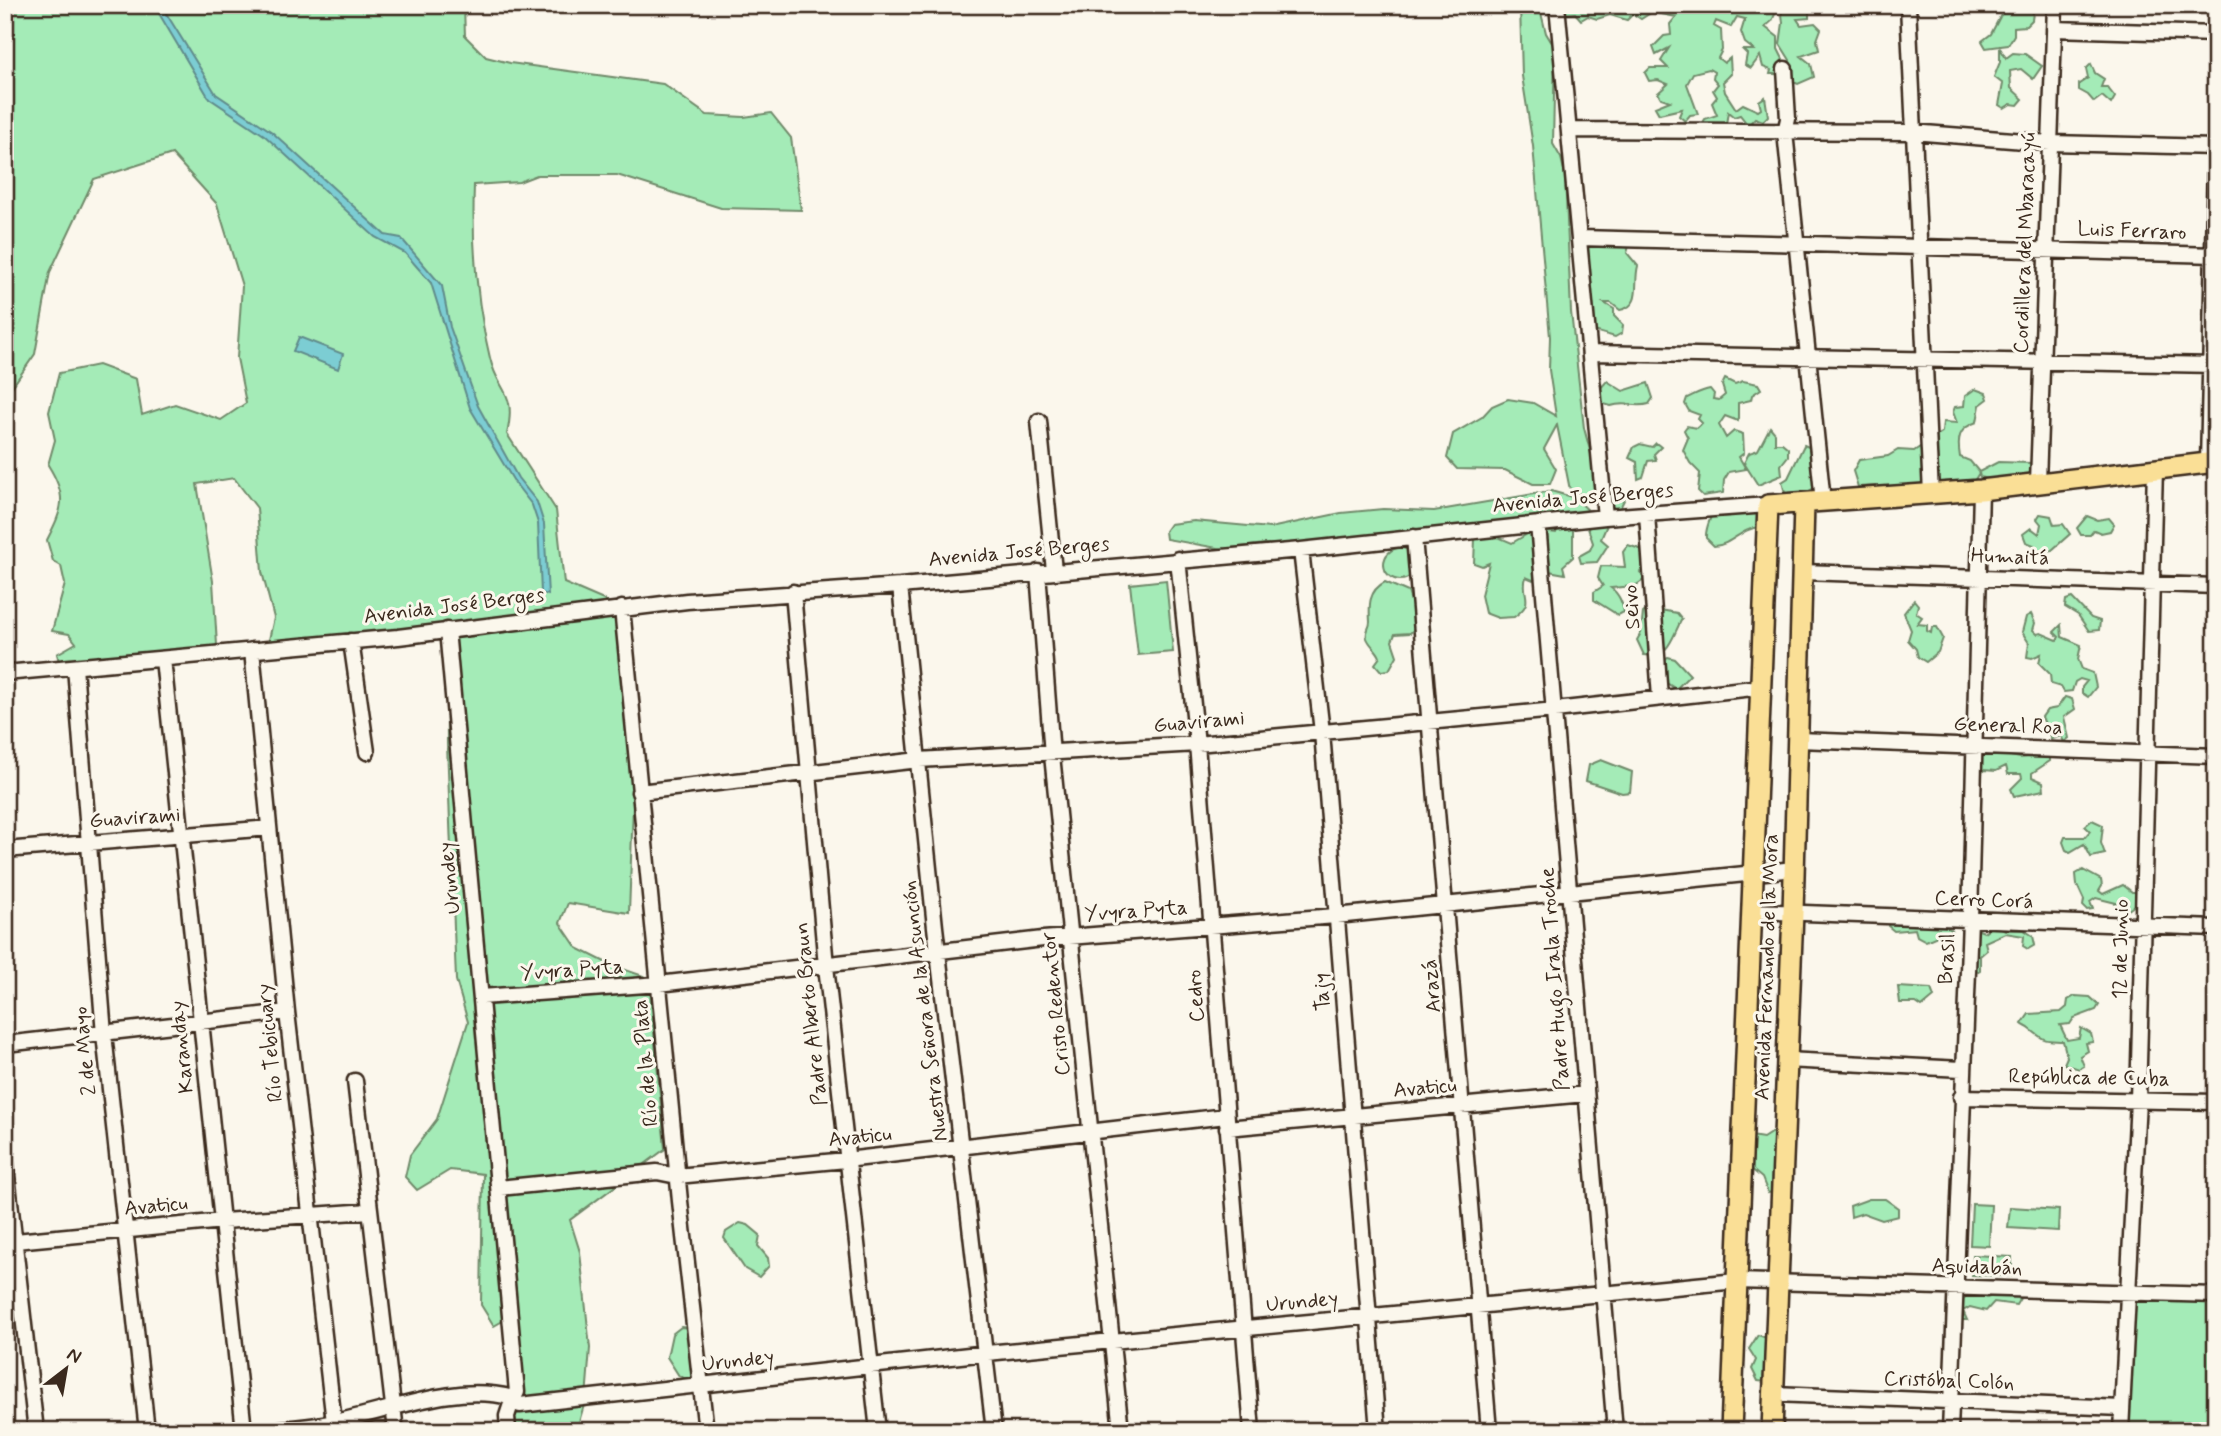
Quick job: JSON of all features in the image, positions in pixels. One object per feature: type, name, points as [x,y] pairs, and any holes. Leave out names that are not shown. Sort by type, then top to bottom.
[{"type":"main road","name":"Avenida José Berges","points":[[1768,505],[1981,490],[2212,462]]},
{"type":"main road","name":"Avenida Fernando de la Mora","points":[[1772,1431],[1793,913],[1802,572],[1814,503]]},
{"type":"main road","name":"Avenida Fernando de la Mora","points":[[1731,1431],[1768,505]]},
{"type":"street","points":[[1557,5],[1571,130],[1605,517]]},
{"type":"street","points":[[1908,5],[1931,494]]},
{"type":"street","name":"Cordillera del Mbaracayú","points":[[2038,482],[2054,5]]},
{"type":"street","points":[[2054,29],[2216,34]]},
{"type":"street","points":[[1785,69],[1788,119],[1785,132],[1794,245],[1807,355],[1814,503]]},
{"type":"street","points":[[2212,462],[2216,118]]},
{"type":"street","points":[[1571,130],[1912,132],[2050,144],[2215,147]]},
{"type":"street","name":"Luis Ferraro","points":[[1580,238],[2213,255]]},
{"type":"street","points":[[1591,353],[1807,355],[2212,365]]},
{"type":"street","points":[[1039,421],[1054,571]]},
{"type":"street","name":"12 de Junio","points":[[2121,1431],[2138,1100],[2155,468]]},
{"type":"street","name":"Brasil","points":[[1950,1431],[1962,1069],[1970,920],[1981,490]]},
{"type":"street","name":"Avenida José Berges","points":[[5,673],[351,641],[622,608],[1301,550],[1605,517],[1768,505]]},
{"type":"street","name":"Seivo","points":[[1647,514],[1660,698]]},
{"type":"street","name":"Padre Hugo Irala Troche","points":[[1538,524],[1585,1094],[1606,1295],[1615,1431]]},
{"type":"street","name":"Arazá","points":[[1414,537],[1481,1307],[1489,1431]]},
{"type":"street","name":"Tajy","points":[[1301,550],[1322,732],[1371,1317],[1378,1431]]},
{"type":"street","name":"Cedro","points":[[1178,559],[1197,744],[1252,1431]]},
{"type":"street","name":"Cristo Redentor","points":[[1038,572],[1052,755],[1121,1431]]},
{"type":"street","name":"Humaitá","points":[[1802,572],[2216,586]]},
{"type":"street","name":"Nuestra Señora de la Asunción","points":[[900,586],[994,1431]]},
{"type":"street","name":"Padre Alberto Braun","points":[[793,592],[826,966],[878,1431]]},
{"type":"street","name":"Río de la Plata","points":[[622,608],[677,1176],[706,1431]]},
{"type":"street","name":"Urundey","points":[[447,630],[517,1392],[513,1398],[520,1405],[987,1353],[1737,1282]]},
{"type":"street","points":[[351,641],[366,752]]},
{"type":"street","name":"Río Tebicuary","points":[[252,650],[287,1012],[334,1427]]},
{"type":"street","name":"Karanday","points":[[163,659],[179,836],[244,1431]]},
{"type":"street","name":"2 de Mayo","points":[[75,667],[104,1034],[147,1431]]},
{"type":"street","name":"Guavirami","points":[[639,792],[919,760],[1052,755],[1197,744],[1555,710],[1762,687]]},
{"type":"street","name":"General Roa","points":[[1798,740],[2216,756]]},
{"type":"street","name":"Guavirami","points":[[5,850],[269,828]]},
{"type":"street","name":"Yvyra Pyta","points":[[482,997],[659,984],[1070,937],[1336,916],[1794,869]]},
{"type":"street","name":"Cerro Corá","points":[[1751,911],[2216,928]]},
{"type":"street","points":[[5,1045],[287,1012]]},
{"type":"street","points":[[1786,1060],[1962,1069]]},
{"type":"street","points":[[355,1081],[396,1431]]},
{"type":"street","name":"Avaticu","points":[[499,1188],[657,1172],[677,1176],[846,1160],[1090,1132],[1354,1115],[1585,1094]]},
{"type":"street","name":"República de Cuba","points":[[1961,1097],[2216,1101]]},
{"type":"street","points":[[5,1157],[10,1241],[36,1431]]},
{"type":"street","name":"Avaticu","points":[[10,1241],[223,1220],[370,1211]]},
{"type":"street","name":"Aquidabán","points":[[1737,1282],[2127,1292],[2193,1301],[2216,1294]]},
{"type":"street","points":[[264,1431],[334,1427],[392,1406],[489,1392],[513,1398],[507,1416],[508,1431]]},
{"type":"street","name":"Cristóbal Colón","points":[[1774,1394],[2122,1408]]},
{"type":"green space","points":[[5,5],[464,5],[465,36],[486,57],[510,63],[663,84],[707,115],[744,117],[771,113],[791,138],[801,210],[721,208],[617,175],[537,175],[519,182],[474,185],[474,250],[478,294],[493,370],[510,408],[507,434],[556,510],[564,583],[622,608],[635,752],[629,913],[568,903],[560,923],[577,948],[611,965],[649,978],[665,1149],[570,1220],[580,1252],[590,1348],[586,1398],[579,1422],[581,1431],[515,1431],[508,1318],[494,1326],[481,1305],[483,1174],[450,1170],[417,1190],[405,1177],[410,1155],[437,1119],[468,1022],[456,980],[447,744],[446,630],[268,644],[274,618],[262,572],[257,508],[234,478],[197,484],[213,581],[217,645],[207,650],[61,669],[57,654],[76,643],[69,634],[52,631],[65,584],[61,566],[53,561],[47,540],[61,503],[59,486],[48,465],[55,440],[49,412],[59,373],[98,365],[136,379],[142,415],[175,404],[221,420],[246,403],[237,358],[242,286],[217,204],[172,154],[94,179],[50,272],[35,354],[5,397]]},
{"type":"green space","points":[[1520,5],[1539,5],[1546,33],[1555,48],[1553,144],[1561,158],[1565,174],[1571,312],[1584,428],[1601,491],[1616,486],[1627,494],[1619,510],[1610,510],[1600,492],[1585,496],[1570,490],[1557,425],[1544,449],[1556,469],[1550,484],[1533,484],[1505,470],[1457,469],[1447,458],[1453,434],[1482,417],[1492,406],[1508,399],[1533,403],[1556,416],[1549,370],[1550,337],[1533,146],[1522,76]]},
{"type":"green space","points":[[1552,5],[1779,5],[1772,21],[1765,27],[1778,37],[1778,49],[1783,59],[1779,65],[1780,80],[1776,74],[1770,74],[1771,70],[1763,67],[1760,56],[1751,68],[1745,65],[1747,54],[1743,50],[1754,50],[1745,43],[1741,32],[1745,19],[1737,17],[1731,27],[1716,21],[1714,26],[1721,30],[1722,50],[1718,58],[1724,63],[1730,58],[1731,74],[1723,82],[1725,92],[1736,109],[1743,104],[1758,111],[1761,109],[1759,101],[1765,97],[1768,116],[1763,121],[1755,118],[1748,125],[1740,115],[1734,117],[1728,112],[1726,124],[1701,126],[1705,119],[1717,115],[1712,103],[1717,97],[1713,90],[1718,84],[1713,78],[1714,72],[1709,69],[1693,73],[1687,84],[1698,114],[1690,115],[1685,121],[1679,116],[1682,109],[1659,114],[1655,107],[1670,101],[1661,98],[1658,93],[1668,84],[1658,80],[1649,81],[1645,73],[1650,68],[1668,68],[1661,61],[1669,48],[1656,55],[1653,47],[1664,36],[1671,35],[1670,24],[1676,17],[1652,12],[1641,19],[1633,14],[1627,20],[1610,15],[1597,19],[1588,16],[1581,20],[1575,13],[1560,15]]},
{"type":"green space","points":[[1781,5],[1815,5],[1809,11],[1809,18],[1797,19],[1801,25],[1815,23],[1821,29],[1817,40],[1819,50],[1801,56],[1811,64],[1814,77],[1798,84],[1791,81],[1790,60],[1780,44],[1783,23]]},
{"type":"green space","points":[[2006,5],[2020,5],[2033,13],[2032,20],[2026,26],[2014,27],[2014,35],[2008,45],[1986,48],[1982,41],[1991,34]]},
{"type":"green space","points":[[2000,48],[2006,58],[2013,53],[2025,54],[2042,66],[2033,79],[2021,69],[2010,71],[2011,88],[2023,99],[2018,105],[2011,104],[2004,108],[1999,105],[2003,84],[1994,77],[2000,62]]},
{"type":"green space","points":[[2091,64],[2095,73],[2104,79],[2101,87],[2107,87],[2115,97],[2111,104],[2102,96],[2094,102],[2079,90],[2079,84],[2088,78],[2086,69]]},
{"type":"green space","points":[[1630,243],[1627,253],[1638,266],[1636,293],[1632,304],[1620,310],[1611,303],[1604,303],[1614,309],[1614,316],[1623,325],[1622,333],[1615,337],[1587,329],[1587,300],[1591,292],[1581,244]]},
{"type":"green space","points":[[1725,379],[1735,384],[1743,381],[1758,384],[1761,389],[1752,395],[1751,400],[1738,403],[1738,421],[1725,416],[1719,425],[1726,438],[1734,431],[1743,434],[1744,453],[1739,457],[1746,469],[1729,472],[1724,480],[1723,493],[1703,496],[1698,491],[1700,473],[1683,450],[1688,438],[1684,430],[1687,426],[1697,428],[1702,423],[1698,419],[1700,415],[1689,411],[1685,404],[1687,398],[1710,389],[1714,394],[1713,399],[1719,400],[1725,395],[1722,385]]},
{"type":"green space","points":[[1607,381],[1623,391],[1648,383],[1653,398],[1649,404],[1644,405],[1611,406],[1600,403],[1597,392]]},
{"type":"green space","points":[[1975,389],[1986,393],[1988,399],[1980,405],[1977,422],[1966,427],[1960,435],[1960,457],[1970,461],[1979,472],[1998,462],[2032,463],[2044,445],[2045,468],[1997,480],[1980,477],[1979,473],[1974,481],[1941,484],[1935,482],[1875,490],[1875,486],[1858,487],[1853,471],[1859,460],[1888,456],[1898,450],[1914,451],[1942,432],[1943,422],[1957,423],[1953,412],[1955,407],[1964,406],[1965,396]]},
{"type":"green space","points":[[1770,427],[1775,433],[1775,443],[1782,443],[1788,448],[1788,456],[1781,465],[1782,475],[1758,485],[1744,463],[1749,453],[1758,450]]},
{"type":"green space","points":[[1656,443],[1661,447],[1654,454],[1656,460],[1648,461],[1643,477],[1638,479],[1637,462],[1629,458],[1634,447],[1640,444],[1652,447]]},
{"type":"green space","points":[[1804,445],[1811,448],[1819,485],[1802,495],[1785,493],[1782,482],[1788,478]]},
{"type":"green space","points":[[1551,491],[1575,498],[1591,513],[1573,523],[1573,557],[1563,566],[1565,574],[1549,571],[1541,556],[1534,557],[1539,561],[1540,576],[1533,580],[1526,577],[1525,607],[1514,617],[1498,618],[1485,613],[1481,595],[1489,563],[1482,566],[1474,563],[1475,539],[1491,534],[1512,543],[1534,530],[1556,533],[1558,526],[1313,546],[1265,544],[1223,549],[1166,539],[1165,531],[1170,524],[1194,521],[1270,528],[1341,513],[1383,509],[1434,511]]},
{"type":"green space","points":[[1719,502],[1757,503],[1760,527],[1747,530],[1726,543],[1714,546],[1706,538],[1706,534],[1713,507]]},
{"type":"green space","points":[[2040,514],[2051,516],[2054,525],[2063,524],[2070,534],[2052,550],[2043,551],[2037,556],[2032,553],[2034,545],[2026,542],[2023,534],[2031,528],[2039,534],[2041,524],[2037,519]]},
{"type":"green space","points":[[2087,516],[2097,520],[2109,518],[2114,524],[2110,531],[2101,533],[2094,530],[2090,535],[2081,535],[2077,528]]},
{"type":"green space","points":[[1597,520],[1605,521],[1607,525],[1601,539],[1608,545],[1597,562],[1581,563],[1579,556],[1590,550],[1593,543],[1588,528]]},
{"type":"green space","points":[[1628,545],[1643,550],[1645,567],[1640,572],[1645,579],[1635,586],[1611,588],[1618,595],[1624,612],[1618,615],[1594,600],[1594,592],[1603,586],[1598,578],[1601,566],[1625,567],[1623,552]]},
{"type":"green space","points":[[1400,548],[1412,552],[1416,564],[1412,576],[1400,580],[1388,576],[1384,564],[1388,552]]},
{"type":"green space","points":[[1166,580],[1173,652],[1138,655],[1130,584]]},
{"type":"green space","points":[[1385,582],[1408,592],[1419,625],[1410,633],[1395,634],[1392,641],[1397,656],[1389,670],[1381,671],[1375,664],[1380,657],[1368,641],[1367,633],[1373,594]]},
{"type":"green space","points":[[2072,598],[2091,618],[2100,621],[2099,630],[2089,631],[2078,615],[2065,607],[2066,600]]},
{"type":"green space","points":[[1914,600],[1918,605],[1916,613],[1922,617],[1917,624],[1927,625],[1927,631],[1931,633],[1932,627],[1937,627],[1943,638],[1938,652],[1926,662],[1918,657],[1916,649],[1908,640],[1911,630],[1904,613]]},
{"type":"green space","points":[[1649,608],[1677,613],[1682,619],[1665,650],[1644,655],[1637,640],[1641,633],[1643,613]]},
{"type":"green space","points":[[2031,614],[2035,623],[2033,630],[2037,634],[2041,633],[2057,640],[2059,637],[2054,632],[2061,625],[2062,637],[2081,645],[2078,659],[2082,669],[2093,673],[2096,687],[2088,697],[2082,693],[2082,687],[2087,681],[2080,679],[2075,682],[2072,691],[2064,692],[2061,687],[2051,684],[2050,674],[2039,663],[2041,654],[2027,657],[2029,643],[2022,632],[2026,617]]},
{"type":"green space","points":[[1664,659],[1675,659],[1690,675],[1676,689],[1662,680]]},
{"type":"green space","points":[[2065,697],[2072,699],[2075,709],[2064,717],[2069,738],[2064,742],[2061,736],[2051,739],[2042,717],[2047,710],[2057,708]]},
{"type":"green space","points":[[1996,753],[2020,758],[2050,754],[2050,761],[2032,773],[2032,777],[2043,782],[2044,790],[2014,796],[2011,789],[2022,778],[2021,774],[2008,774],[2006,766],[1996,771],[1983,770],[1979,785],[1981,756]]},
{"type":"green space","points":[[1601,760],[1632,772],[1630,792],[1622,793],[1586,781],[1589,765]]},
{"type":"green space","points":[[2092,820],[2103,825],[2101,843],[2105,854],[2091,857],[2084,844],[2070,852],[2066,850],[2063,842],[2065,837],[2085,837],[2090,831],[2085,826]]},
{"type":"green space","points":[[2083,870],[2101,880],[2099,891],[2103,894],[2123,885],[2132,892],[2140,892],[2139,902],[2127,911],[2120,904],[2096,898],[2090,902],[2093,909],[2087,910],[2083,906],[2084,900],[2077,885],[2076,874]]},
{"type":"green space","points":[[1890,920],[1944,924],[1951,930],[1926,941],[1917,936],[1915,929],[1894,931],[1888,926]]},
{"type":"green space","points":[[1995,924],[2005,930],[2024,930],[2033,936],[2035,945],[2028,949],[2023,946],[2024,936],[2005,933],[1985,942],[1987,950],[1980,956],[1980,970],[1972,975],[1974,928],[1984,932]]},
{"type":"green space","points":[[1898,987],[1931,989],[1934,997],[1922,1007],[1916,1003],[1900,1003]]},
{"type":"green space","points":[[2075,996],[2090,997],[2099,1005],[2096,1010],[2074,1018],[2070,1024],[2060,1025],[2067,1040],[2079,1038],[2081,1028],[2091,1034],[2093,1042],[2086,1043],[2088,1051],[2080,1056],[2084,1066],[2079,1069],[2064,1064],[2067,1057],[2063,1041],[2045,1040],[2022,1024],[2029,1014],[2061,1012],[2067,1007],[2068,1000]]},
{"type":"green space","points":[[1774,1131],[1777,1133],[1773,1184],[1772,1192],[1768,1193],[1762,1178],[1749,1167],[1752,1159],[1751,1136],[1763,1138]]},
{"type":"green space","points":[[1869,1199],[1885,1199],[1898,1208],[1898,1216],[1882,1220],[1863,1213],[1851,1217],[1850,1206]]},
{"type":"green space","points":[[1972,1204],[1991,1205],[1989,1246],[1970,1245]]},
{"type":"green space","points":[[2010,1207],[2059,1210],[2058,1231],[2008,1228]]},
{"type":"green space","points":[[740,1223],[748,1225],[760,1235],[758,1246],[768,1258],[769,1266],[759,1277],[745,1269],[724,1238],[726,1232]]},
{"type":"green space","points":[[1973,1255],[2012,1257],[2012,1276],[1972,1275]]},
{"type":"green space","points":[[1971,1292],[1987,1298],[1995,1295],[2022,1295],[2016,1305],[1994,1302],[1986,1311],[1970,1307],[1963,1311],[1967,1320],[1959,1320],[1959,1303]]},
{"type":"green space","points":[[2133,1297],[2216,1301],[2216,1431],[2129,1431]]},
{"type":"green space","points":[[681,1327],[690,1328],[694,1374],[689,1380],[679,1376],[667,1357],[672,1334]]},
{"type":"green space","points":[[1758,1335],[1770,1339],[1766,1382],[1758,1381],[1752,1369],[1756,1360],[1749,1349]]},
{"type":"water","points":[[154,5],[161,5],[216,94],[272,132],[385,235],[401,238],[442,286],[450,327],[478,406],[518,478],[537,502],[544,524],[548,595],[541,593],[538,523],[532,505],[515,483],[470,408],[431,283],[405,253],[375,237],[264,135],[209,98]]},
{"type":"water","points":[[299,337],[343,354],[338,369],[293,351]]}]
